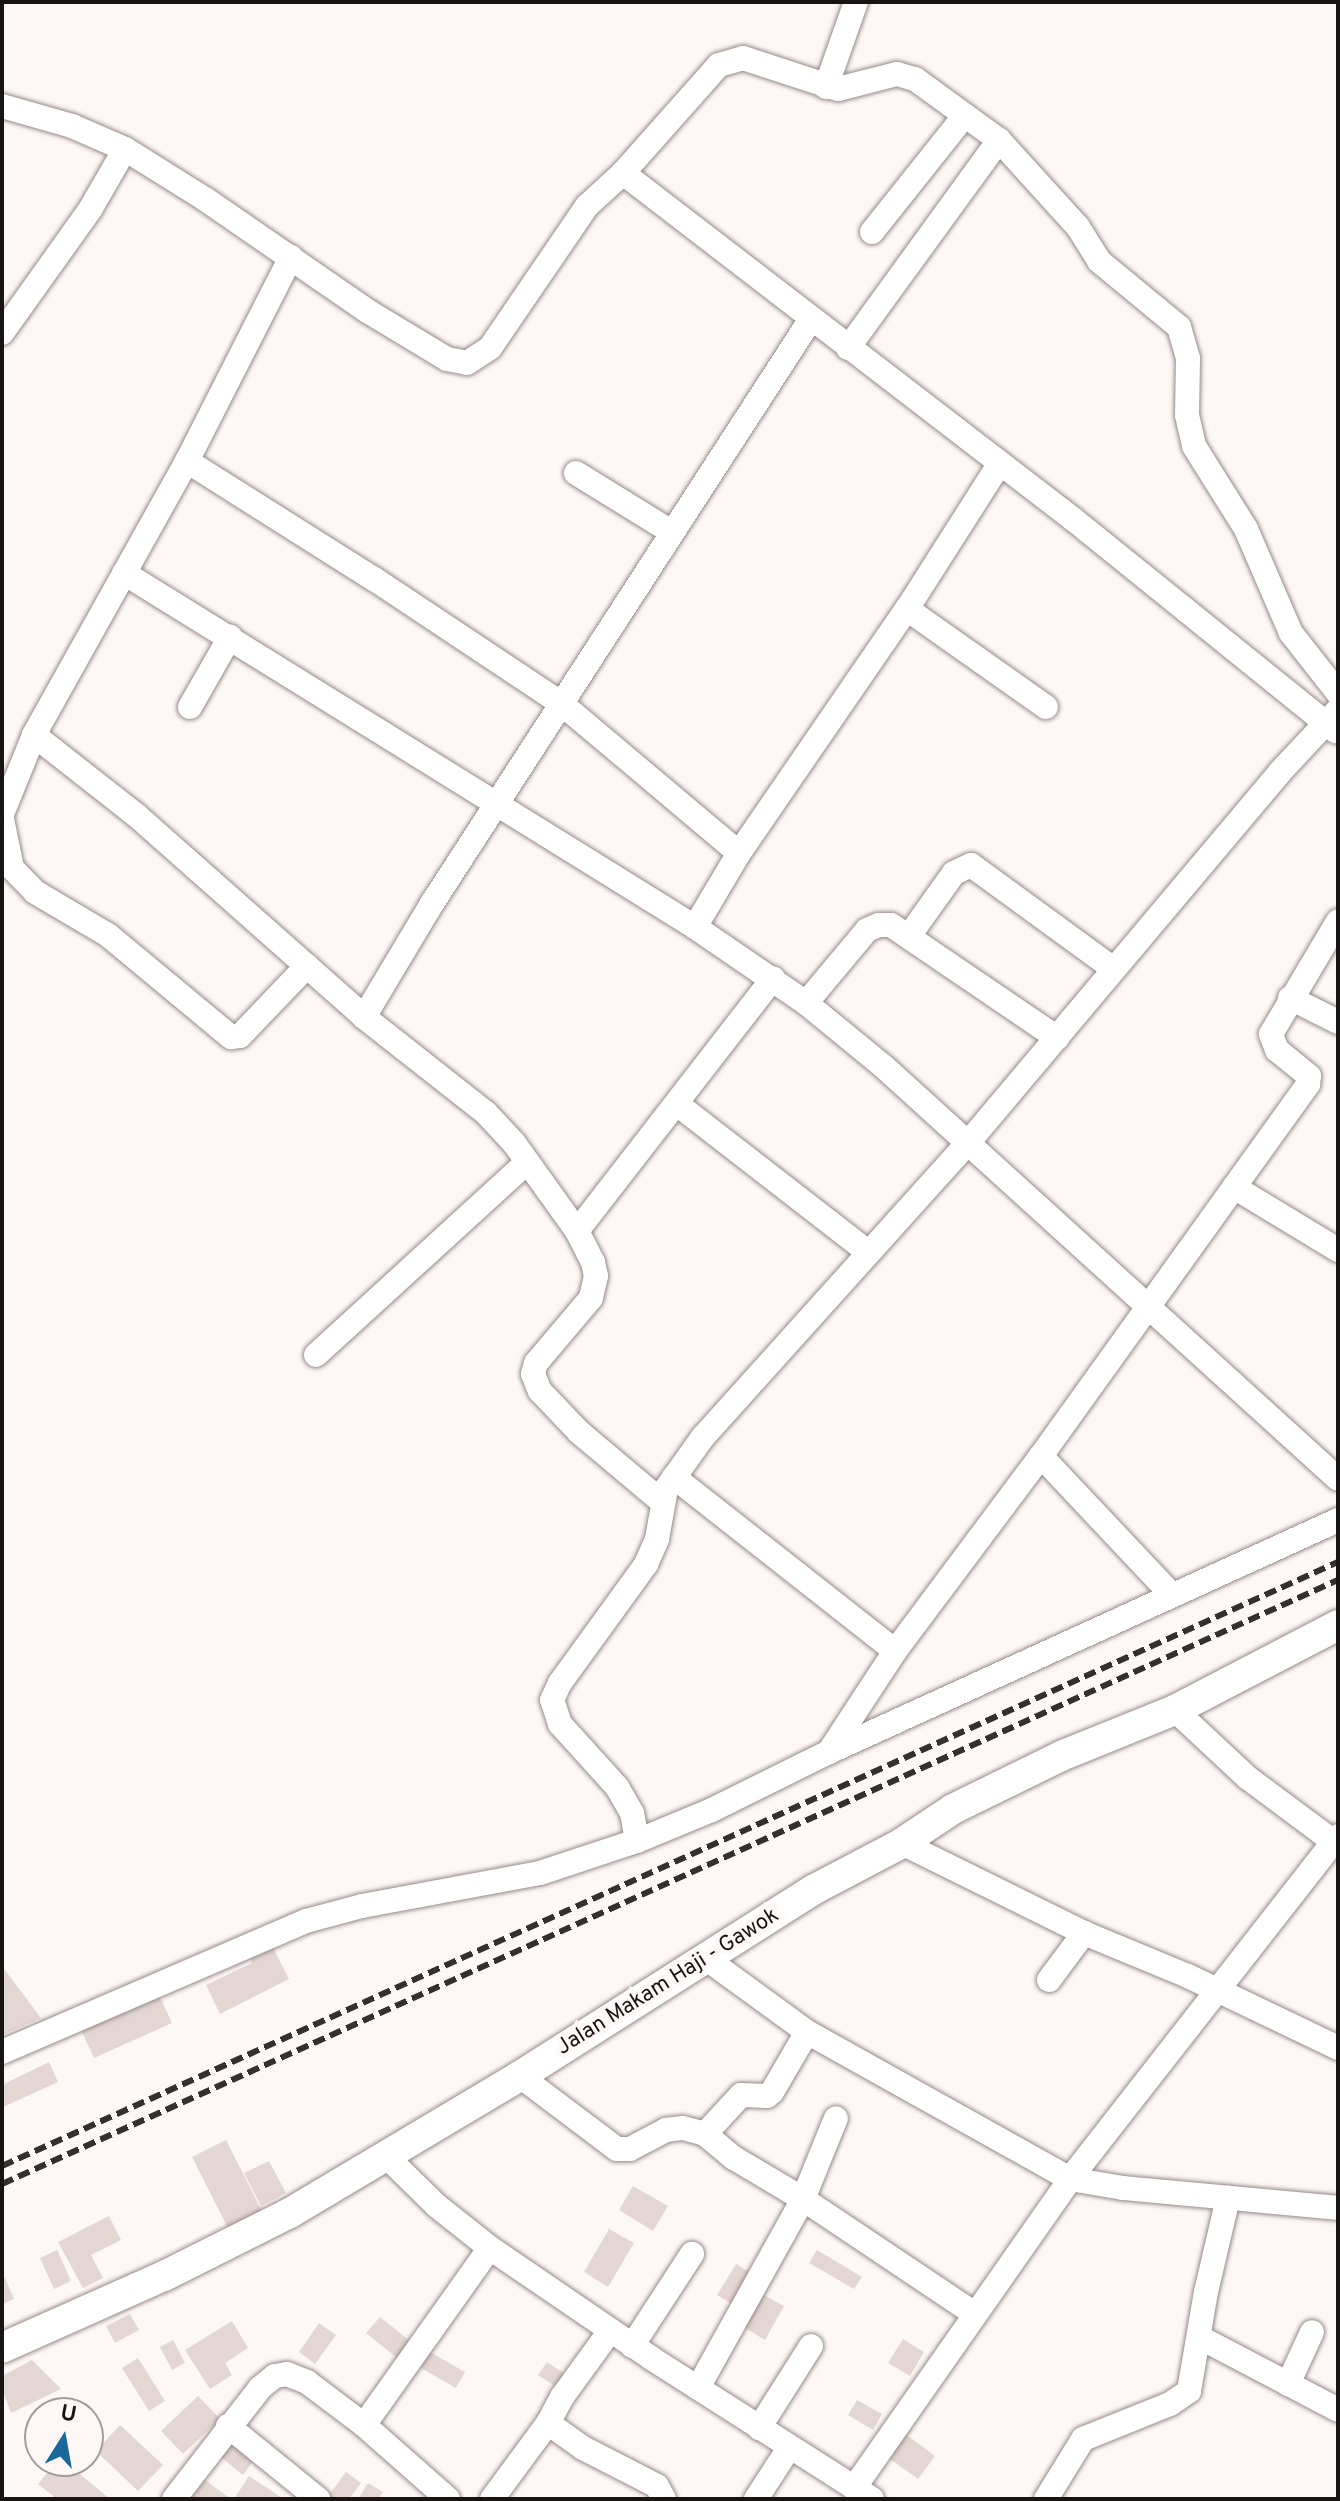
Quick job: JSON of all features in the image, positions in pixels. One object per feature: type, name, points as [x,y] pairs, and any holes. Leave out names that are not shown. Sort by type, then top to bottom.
[{"type":"street","points":[[826,87],[856,2]]},
{"type":"street","points":[[2,106],[72,126],[125,149],[408,336],[447,359],[467,363],[490,348],[587,206],[623,173],[726,61],[743,58],[826,87],[849,89],[897,74],[907,75],[999,140],[1078,227],[1099,261],[1179,327],[1188,358],[1187,415],[1194,446],[1246,529],[1291,633],[1338,693]]},
{"type":"street","points":[[872,232],[965,115]]},
{"type":"street","points":[[848,348],[999,140]]},
{"type":"street","points":[[2,333],[91,208],[125,149]]},
{"type":"street","points":[[623,173],[1334,722],[1112,968],[967,1144],[703,1437],[674,1477],[662,1502],[657,1539],[646,1564],[560,1683],[552,1700],[560,1724],[617,1787],[632,1813],[637,1841]]},
{"type":"street","points":[[291,257],[187,461],[34,735],[2,817],[12,868],[35,892],[108,935],[231,1037],[240,1036],[307,966]]},
{"type":"street","points":[[364,1017],[495,804],[562,704],[670,531],[811,319]]},
{"type":"street","points":[[187,461],[374,579],[562,704],[739,853]]},
{"type":"street","points":[[695,927],[739,853],[907,609],[1000,463]]},
{"type":"street","points":[[576,473],[670,531]]},
{"type":"street","points":[[124,573],[773,978],[883,1066],[1338,1479]]},
{"type":"street","points":[[907,609],[1046,707]]},
{"type":"street","points":[[190,707],[230,637]]},
{"type":"street","points":[[34,735],[136,815],[364,1017],[486,1113],[527,1162],[577,1231],[593,1262],[595,1288],[583,1310],[536,1363],[535,1380],[540,1391],[579,1432],[662,1502]]},
{"type":"street","points":[[909,936],[954,873],[971,865],[988,874],[1112,968]]},
{"type":"street","points":[[829,1752],[895,1651],[1041,1456],[1309,1081],[1307,1073],[1273,1046],[1272,1028],[1338,921]]},
{"type":"street","points":[[806,1003],[873,926],[891,925],[1057,1038]]},
{"type":"street","points":[[577,1231],[773,978]]},
{"type":"street","points":[[1290,998],[1338,1022]]},
{"type":"street","points":[[677,1104],[868,1252]]},
{"type":"street","points":[[316,1355],[527,1162]]},
{"type":"street","points":[[1234,1187],[1338,1250]]},
{"type":"street","points":[[1041,1456],[1172,1595]]},
{"type":"street","points":[[674,1477],[895,1651]]},
{"type":"street","points":[[2,2052],[306,1921],[362,1906],[540,1873],[637,1841],[712,1810],[829,1752],[1338,1520]]},
{"type":"street","name":"Jalan Makam Haji - Gawok","points":[[2,2348],[226,2247],[387,2157],[813,1890],[902,1843],[953,1809],[1019,1776],[1175,1710],[1338,1625]]},
{"type":"street","points":[[387,2157],[437,2206],[490,2248],[632,2346],[863,2493],[973,2313],[1070,2179],[1216,1989],[1336,1841],[1248,1778],[1175,1710]]},
{"type":"street","points":[[902,1843],[1084,1933],[1216,1989],[1338,2048]]},
{"type":"street","points":[[1049,1980],[1084,1933]]},
{"type":"street","points":[[707,1959],[807,2032],[1070,2179],[1123,2188],[1338,2208]]},
{"type":"street","points":[[705,2134],[741,2095],[767,2096],[772,2092],[807,2032]]},
{"type":"street","points":[[520,2076],[617,2149],[630,2149],[666,2130],[683,2128],[705,2134],[734,2158],[803,2199],[973,2313]]},
{"type":"street","points":[[699,2386],[803,2199],[836,2118]]},
{"type":"street","points":[[1046,2499],[1083,2439],[1186,2395],[1228,2198]]},
{"type":"street","points":[[364,2425],[490,2248]]},
{"type":"street","points":[[632,2346],[692,2254]]},
{"type":"street","points":[[492,2499],[610,2331]]},
{"type":"street","points":[[1288,2384],[1312,2332]]},
{"type":"street","points":[[1199,2337],[1338,2410]]},
{"type":"street","points":[[759,2428],[811,2346]]},
{"type":"street","points":[[174,2499],[260,2388],[275,2376],[287,2374],[315,2387],[364,2425],[448,2499]]},
{"type":"street","points":[[548,2423],[583,2448],[657,2486],[664,2499]]},
{"type":"street","points":[[228,2426],[318,2499]]},
{"type":"street","points":[[756,2499],[789,2448]]},
{"type":"building","points":[[272,1946],[289,1979],[220,2014],[206,1985],[252,1963],[250,1958]]},
{"type":"building","points":[[2,1966],[41,2018],[2,2035]]},
{"type":"building","points":[[159,1995],[172,2023],[94,2058],[81,2030]]},
{"type":"building","points":[[49,2062],[58,2082],[3,2107],[2,2085]]},
{"type":"building","points":[[226,2140],[264,2215],[230,2232],[192,2157]]},
{"type":"building","points":[[269,2161],[286,2193],[261,2206],[244,2173]]},
{"type":"building","points":[[633,2186],[668,2206],[653,2231],[619,2210]]},
{"type":"building","points":[[109,2216],[121,2240],[91,2255],[103,2278],[83,2288],[58,2242]]},
{"type":"building","points":[[609,2229],[634,2243],[608,2287],[584,2272]]},
{"type":"building","points":[[57,2250],[71,2281],[54,2289],[40,2258]]},
{"type":"building","points":[[817,2250],[862,2277],[854,2289],[809,2263]]},
{"type":"building","points":[[736,2264],[756,2276],[737,2307],[717,2295]]},
{"type":"building","points":[[2,2271],[14,2299],[2,2304]]},
{"type":"building","points":[[760,2293],[784,2306],[765,2340],[742,2326]]},
{"type":"building","points":[[130,2314],[139,2330],[115,2343],[106,2326]]},
{"type":"building","points":[[380,2317],[410,2341],[397,2358],[366,2333]]},
{"type":"building","points":[[232,2321],[248,2348],[225,2363],[232,2375],[210,2389],[185,2350]]},
{"type":"building","points":[[319,2323],[336,2335],[315,2364],[299,2352]]},
{"type":"building","points":[[903,2339],[924,2352],[910,2376],[888,2363]]},
{"type":"building","points":[[173,2340],[185,2363],[172,2370],[160,2347]]},
{"type":"building","points":[[430,2352],[465,2372],[456,2388],[421,2368]]},
{"type":"building","points":[[138,2358],[165,2401],[149,2411],[122,2368]]},
{"type":"building","points":[[32,2360],[61,2389],[44,2397],[24,2397],[24,2407],[11,2413],[2,2389],[2,2376]]},
{"type":"building","points":[[547,2362],[568,2376],[560,2389],[538,2375]]},
{"type":"building","points":[[198,2396],[220,2419],[183,2454],[161,2431]]},
{"type":"building","points":[[857,2400],[882,2414],[873,2430],[848,2415]]},
{"type":"building","points":[[120,2425],[163,2465],[138,2491],[104,2459],[104,2442]]},
{"type":"building","points":[[904,2433],[935,2456],[918,2479],[887,2457]]},
{"type":"building","points":[[229,2440],[254,2460],[243,2475],[218,2455]]},
{"type":"building","points":[[346,2472],[361,2483],[349,2499],[326,2499]]},
{"type":"building","points":[[249,2476],[284,2499],[234,2499]]},
{"type":"building","points":[[44,2477],[83,2477],[110,2499],[57,2499],[38,2484]]},
{"type":"building","points":[[205,2480],[231,2499],[191,2499]]},
{"type":"building","points":[[368,2483],[383,2492],[378,2499],[358,2499]]},
{"type":"railway","points":[[2,2166],[1338,1562]]},
{"type":"railway","points":[[2,2184],[1338,1580]]}]
